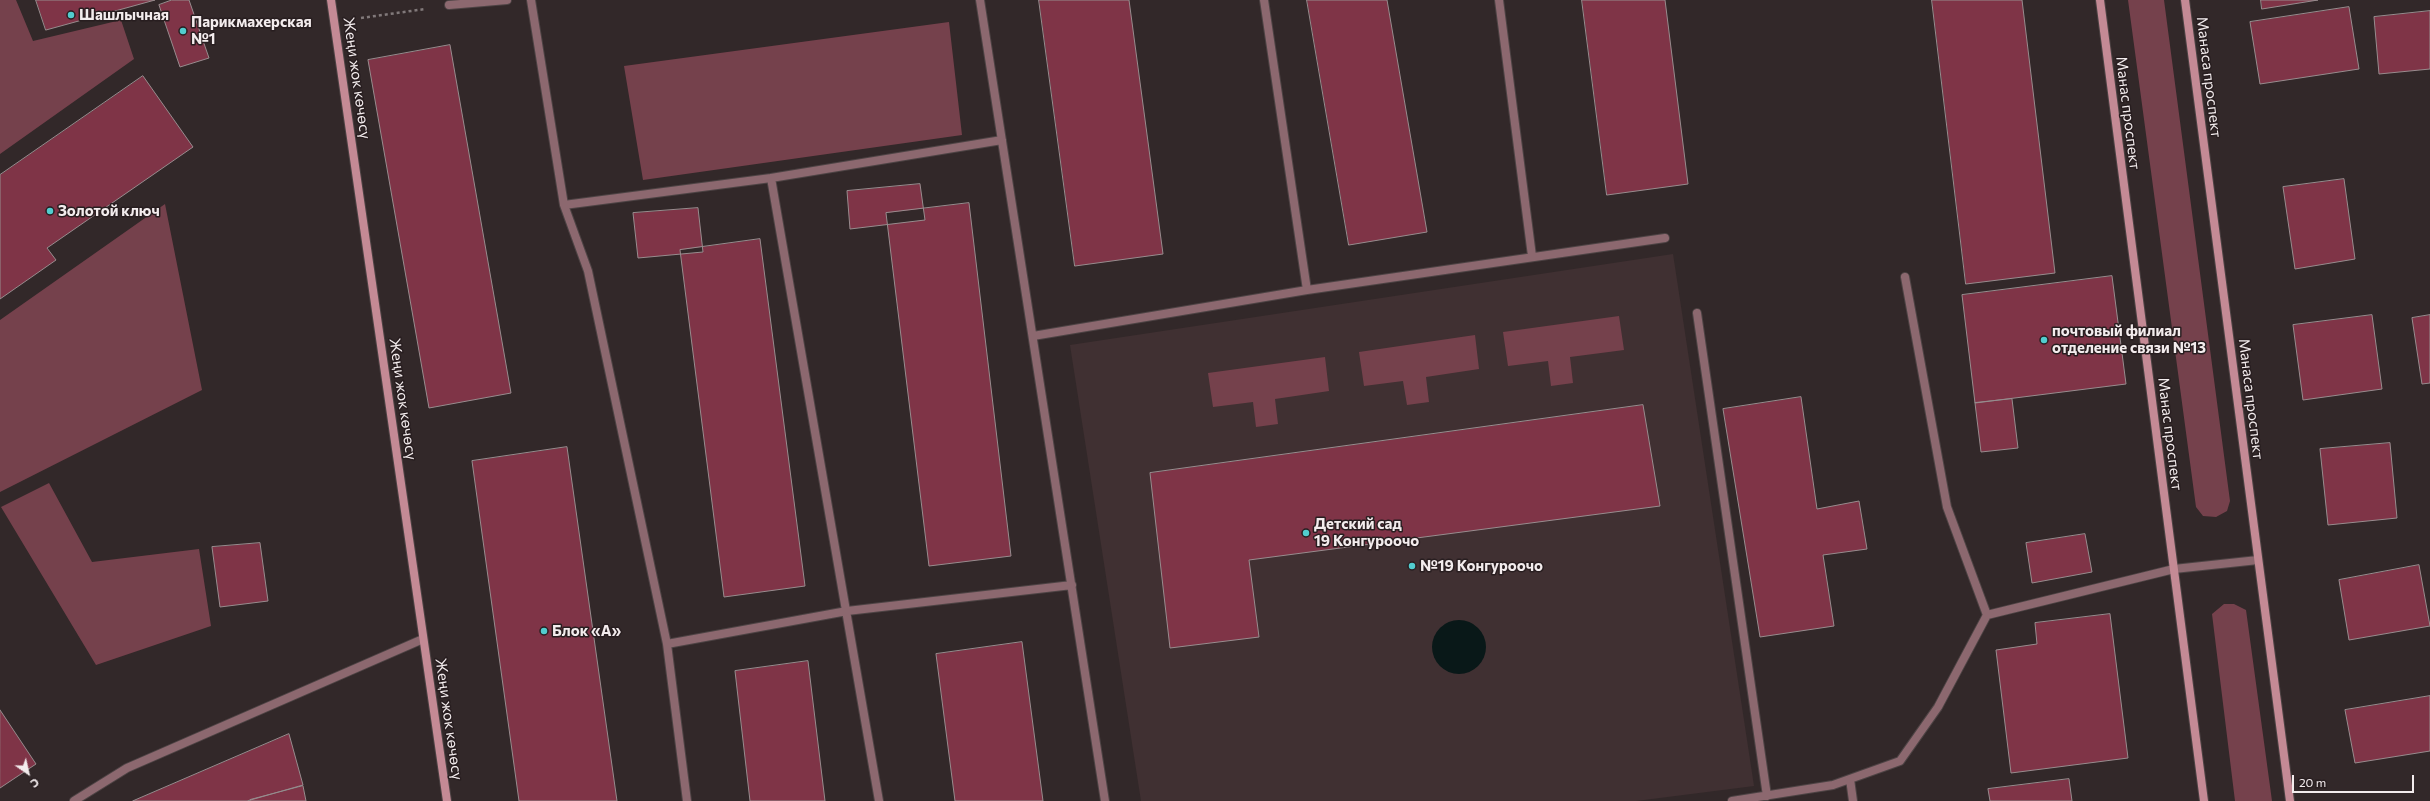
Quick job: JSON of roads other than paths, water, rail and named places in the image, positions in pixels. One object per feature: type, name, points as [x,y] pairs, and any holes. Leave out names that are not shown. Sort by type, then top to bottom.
[{"type":"main road","name":"Жеңи жок көчөсү","points":[[331,0],[446,801]]},
{"type":"main road","name":"Манас проспект","points":[[2100,0],[2204,801]]},
{"type":"main road","name":"Манаса проспект","points":[[2185,0],[2290,801]]},
{"type":"street","points":[[449,5],[507,0]]},
{"type":"street","points":[[531,0],[564,205],[588,271],[667,644],[687,801]]},
{"type":"street","points":[[980,0],[1105,801]]},
{"type":"street","points":[[1264,0],[1307,290]]},
{"type":"street","points":[[1498,0],[1532,256]]},
{"type":"street","points":[[564,205],[771,178],[1002,140]]},
{"type":"street","points":[[771,178],[879,801]]},
{"type":"street","points":[[1032,336],[1307,290],[1532,256],[1665,238]]},
{"type":"street","points":[[1905,277],[1947,507],[1987,615]]},
{"type":"street","points":[[1696,313],[1767,796]]},
{"type":"street","points":[[1732,801],[1833,785],[1900,761],[1938,707],[1987,615],[2174,569],[2258,560]]},
{"type":"street","points":[[667,644],[847,611],[1072,585]]},
{"type":"street","points":[[74,801],[127,768],[423,639]]},
{"type":"street","points":[[1850,779],[1853,801]]},
{"type":"place","name":"Шашлычная","points":[[71,15]]},
{"type":"place","name":"Парикмахерская №1","points":[[183,31]]},
{"type":"place","name":"Золотой ключ","points":[[50,211]]},
{"type":"place","name":"почтовый филиал отделение связи №13","points":[[2044,340]]},
{"type":"place","name":"Детский сад 19 Конгуроочо","points":[[1306,533]]},
{"type":"place","name":"№19 Конгуроочо","points":[[1412,566]]},
{"type":"place","name":"Блок «А»","points":[[544,631]]}]
